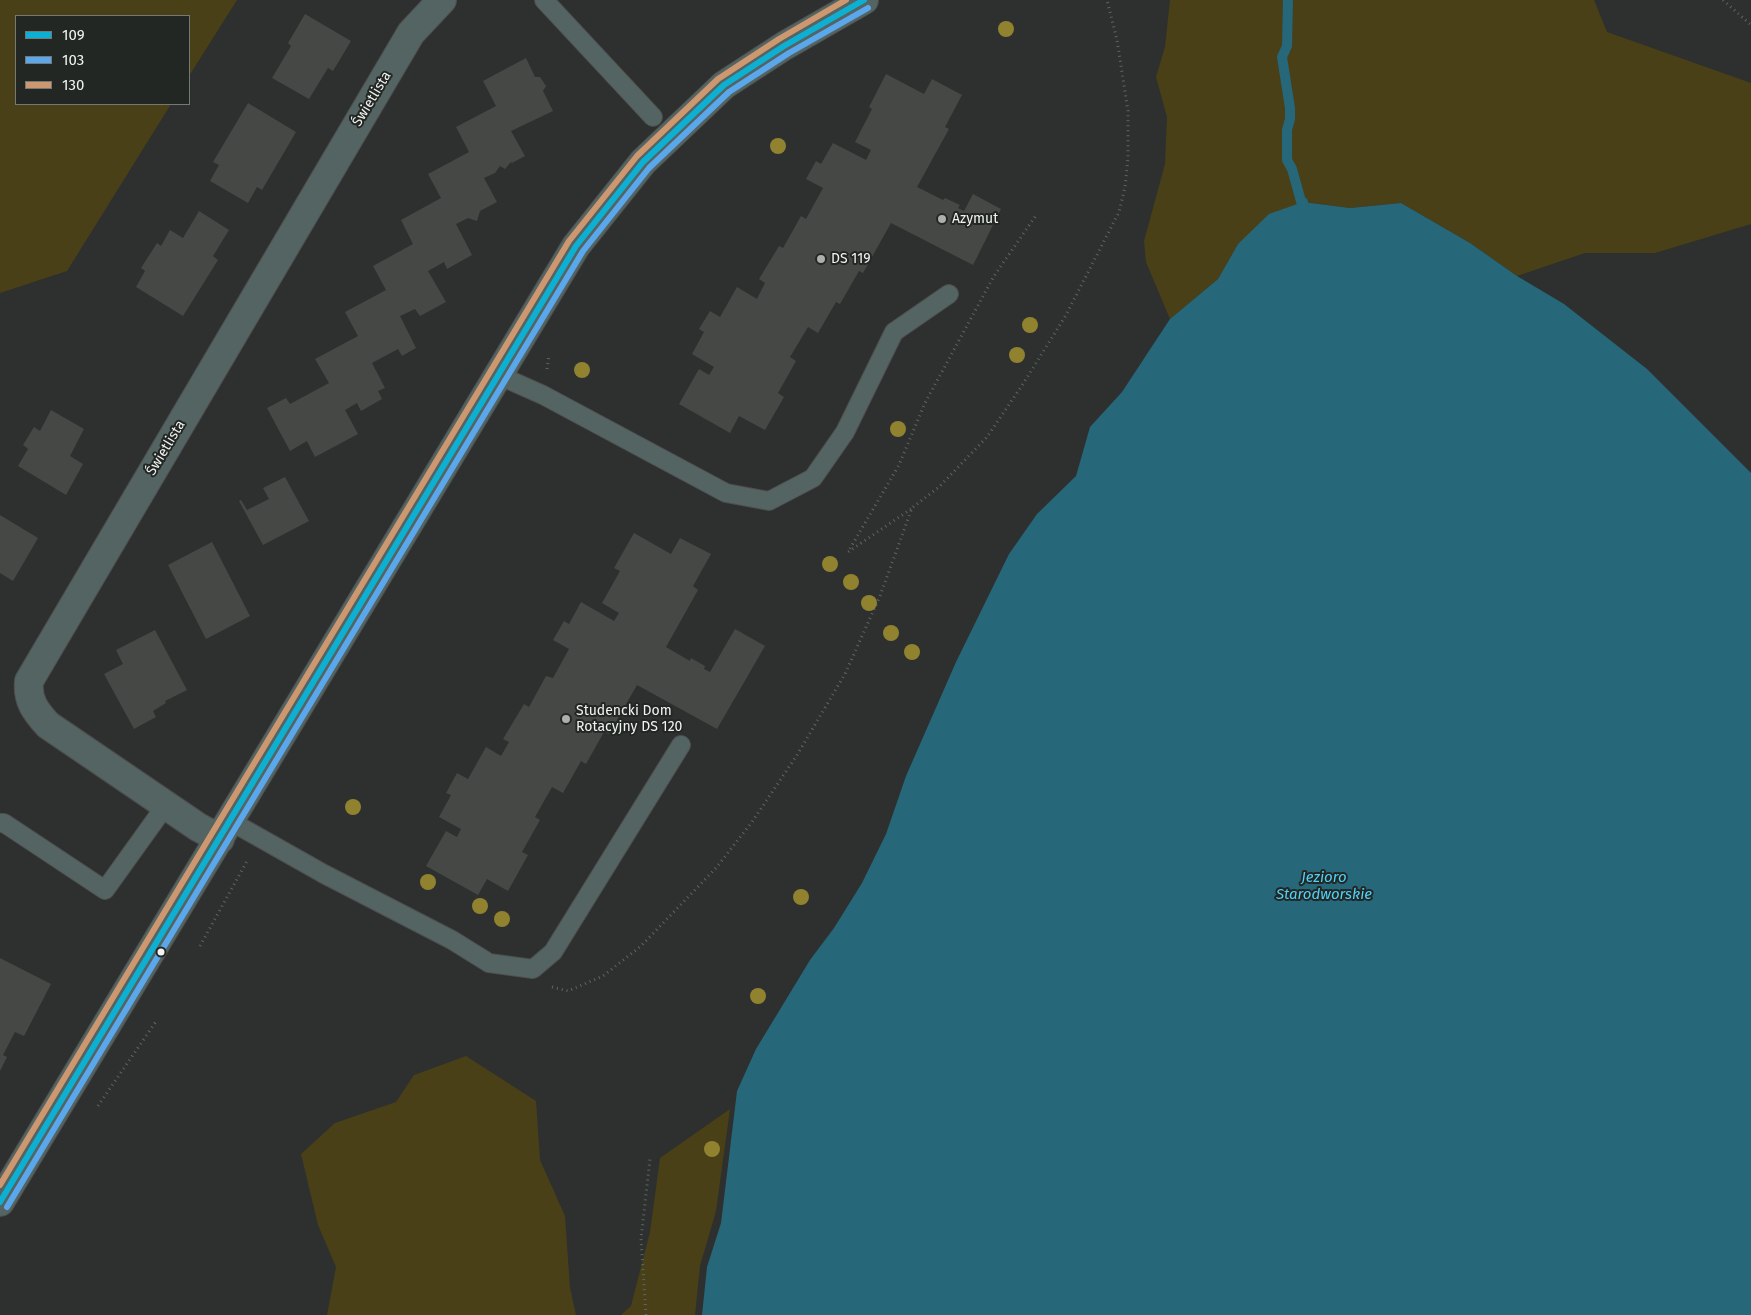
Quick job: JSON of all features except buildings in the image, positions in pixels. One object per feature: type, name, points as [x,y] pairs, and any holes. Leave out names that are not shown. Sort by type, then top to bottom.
[{"type":"street","name":"Świetlista","points":[[225,830],[166,805],[48,725],[38,714],[28,696],[29,681],[411,33],[442,0]]},
{"type":"street","points":[[0,1202],[576,246],[643,162],[724,85],[784,46],[864,0]]},
{"type":"lane","points":[[544,0],[653,117]]},
{"type":"lane","points":[[498,375],[543,395],[726,493],[770,501],[814,478],[845,432],[894,332],[949,294]]},
{"type":"lane","points":[[225,830],[269,842],[452,940],[489,963],[532,969],[553,952],[681,745]]},
{"type":"lane","points":[[0,823],[4,823],[105,890],[166,805]]},
{"type":"path","points":[[1037,214],[994,276],[925,403],[899,465],[848,552],[912,508],[939,486],[992,429],[1066,315],[1119,212],[1126,187],[1128,111],[1117,40],[1107,0]]},
{"type":"path","points":[[1723,0],[1751,25]]},
{"type":"path","points":[[543,395],[550,348]]},
{"type":"path","points":[[549,986],[568,991],[603,976],[640,946],[716,868],[752,822],[797,755],[845,674],[880,596],[912,508]]},
{"type":"path","points":[[200,946],[253,851],[269,842]]},
{"type":"path","points":[[646,1315],[640,1239],[650,1159]]},
{"type":"shaded area","points":[[0,0],[237,0],[190,74],[190,15],[15,15],[15,105],[170,105],[67,271],[0,293]]},
{"type":"shaded area","points":[[1170,0],[1594,0],[1607,32],[1751,83],[1751,224],[1655,253],[1585,253],[1517,276],[1470,243],[1401,203],[1350,208],[1303,202],[1238,244],[1218,279],[1170,319],[1146,262],[1144,241],[1165,164],[1167,117],[1156,77],[1165,47]]},
{"type":"shaded area","points":[[466,1056],[536,1101],[540,1160],[565,1216],[570,1288],[576,1315],[327,1315],[336,1267],[318,1225],[301,1154],[335,1123],[396,1102],[414,1075]]},
{"type":"shaded area","points":[[730,1109],[716,1211],[700,1266],[695,1315],[621,1315],[631,1306],[650,1232],[660,1158]]},
{"type":"water","name":"Jezioro Starodworskie","points":[[1303,202],[1350,208],[1401,203],[1470,243],[1517,276],[1564,304],[1647,369],[1751,473],[1751,1315],[702,1315],[707,1267],[721,1223],[737,1091],[756,1049],[810,960],[834,928],[862,883],[886,834],[906,776],[956,662],[1009,554],[1037,514],[1076,476],[1090,427],[1122,392],[1170,319],[1218,279],[1238,244],[1269,214]]},
{"type":"waterway","points":[[1288,0],[1287,46],[1282,57],[1290,108],[1287,130],[1287,160],[1292,169],[1304,212],[1303,202]]},
{"type":"transit line","name":"130","points":[[0,1185],[569,241],[637,156],[718,79],[779,39],[846,0]]},
{"type":"transit line","name":"109","points":[[0,1202],[576,246],[643,162],[724,85],[784,46],[864,0]]},
{"type":"transit line","name":"103","points":[[7,1207],[583,251],[649,168],[729,92],[789,53],[868,8]]},
{"type":"place","name":"Azymut","points":[[942,219]]},
{"type":"place","name":"DS 119","points":[[821,259]]},
{"type":"place","name":"Studencki Dom Rotacyjny DS 120","points":[[566,719]]}]
